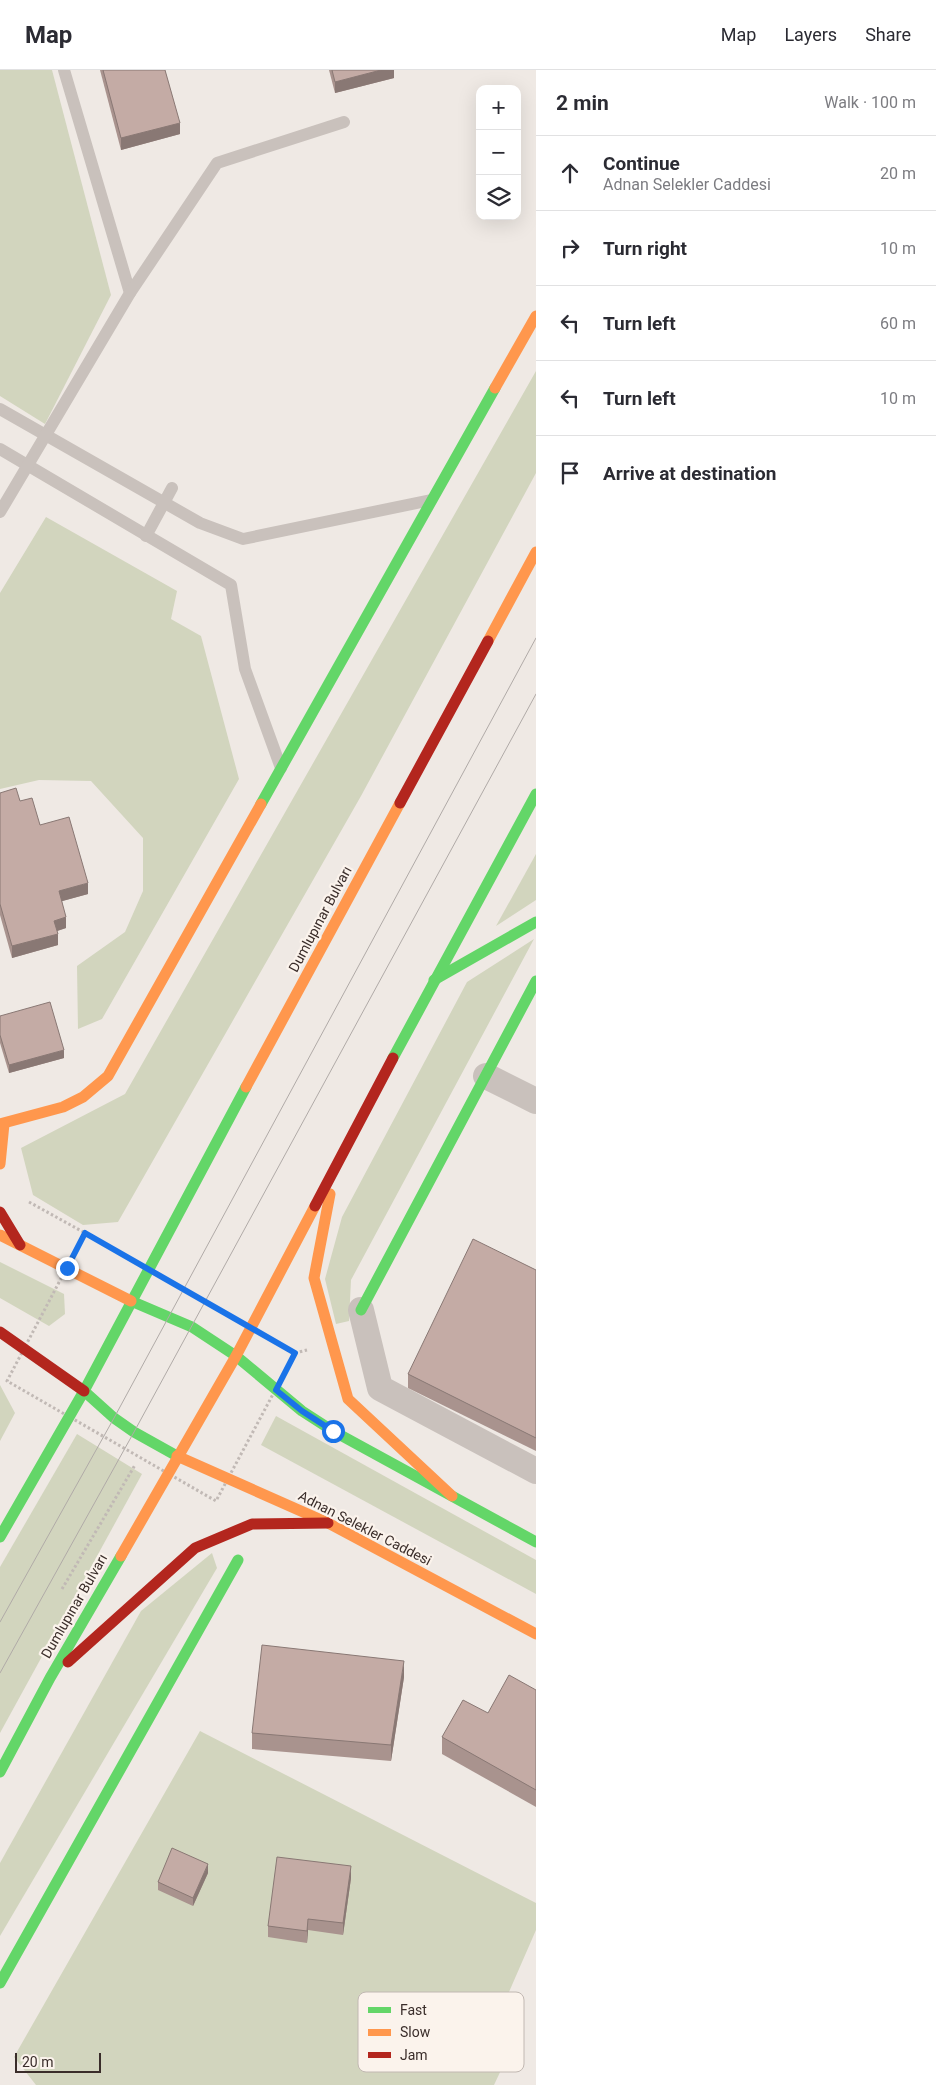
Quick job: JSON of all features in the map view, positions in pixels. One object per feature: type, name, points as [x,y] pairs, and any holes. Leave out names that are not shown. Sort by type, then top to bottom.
[{"type":"main road","points":[[0,1164],[2,1156],[2,1124],[63,1107],[83,1097],[108,1076],[536,316]]},
{"type":"main road","name":"Dumlupınar Bulvarı","points":[[0,1537],[84,1391],[148,1269],[536,552]]},
{"type":"main road","name":"Dumlupınar Bulvarı","points":[[0,1772],[50,1678],[236,1356],[434,980],[536,794]]},
{"type":"main road","points":[[434,980],[536,922]]},
{"type":"main road","points":[[361,1310],[536,981]]},
{"type":"main road","points":[[336,1165],[314,1278],[348,1399],[452,1496]]},
{"type":"main road","points":[[0,1212],[20,1245]]},
{"type":"main road","points":[[0,1235],[131,1301],[192,1327],[236,1356],[302,1411],[333,1431],[536,1542]]},
{"type":"main road","points":[[0,1332],[84,1391],[114,1418],[134,1432],[177,1456]]},
{"type":"main road","name":"Adnan Selekler Caddesi","points":[[177,1456],[328,1523],[536,1634]]},
{"type":"main road","points":[[50,1678],[196,1548],[252,1524],[328,1523]]},
{"type":"main road","points":[[0,1983],[238,1560]]},
{"type":"street","points":[[486,1076],[536,1101]]},
{"type":"street","points":[[361,1310],[380,1388],[536,1471]]},
{"type":"lane","points":[[64,70],[130,293]]},
{"type":"lane","points":[[0,512],[47,436],[130,293],[218,163],[344,122]]},
{"type":"lane","points":[[0,409],[200,522],[243,539],[433,499]]},
{"type":"lane","points":[[0,449],[231,585],[245,669],[281,769]]},
{"type":"lane","points":[[146,536],[172,488]]},
{"type":"path","points":[[20,1198],[85,1233],[295,1353],[216,1501],[7,1381],[85,1233]]},
{"type":"path","points":[[62,1589],[140,1458]]},
{"type":"green space","points":[[0,70],[52,70],[111,295],[45,424],[0,396]]},
{"type":"green space","points":[[536,371],[536,473],[361,796],[118,1222],[83,1225],[33,1195],[21,1148],[125,1094]]},
{"type":"green space","points":[[46,517],[177,591],[171,619],[201,636],[239,779],[102,1019],[78,1029],[77,966],[125,932],[143,891],[143,838],[91,781],[39,780],[0,789],[0,593]]},
{"type":"green space","points":[[536,854],[536,900],[496,926]]},
{"type":"green space","points":[[534,939],[351,1280],[349,1321],[336,1324],[325,1279],[342,1217],[467,982]]},
{"type":"green space","points":[[0,1262],[64,1294],[65,1314],[49,1326],[0,1298]]},
{"type":"green space","points":[[0,1385],[15,1413],[0,1441]]},
{"type":"green space","points":[[276,1416],[536,1560],[536,1594],[261,1445]]},
{"type":"green space","points":[[77,1434],[142,1474],[0,1733],[0,1567]]},
{"type":"green space","points":[[212,1553],[217,1568],[0,1936],[0,1863],[141,1611]]},
{"type":"green space","points":[[200,1731],[536,1903],[536,1930],[509,1992],[358,1992],[358,2072],[500,2072],[494,2085],[36,2085],[14,2057]]},
{"type":"building","points":[[103,70],[165,70],[180,123],[121,138]]},
{"type":"building","points":[[332,70],[381,70],[335,82]]},
{"type":"building","points":[[16,788],[20,801],[32,798],[40,825],[69,817],[88,883],[59,891],[66,917],[54,921],[58,934],[12,946],[0,904],[0,793]]},
{"type":"building","points":[[50,1002],[64,1050],[9,1065],[0,1035],[0,1016]]},
{"type":"building","points":[[473,1239],[536,1270],[536,1438],[408,1374]]},
{"type":"building","points":[[262,1645],[404,1661],[391,1745],[252,1733]]},
{"type":"building","points":[[509,1675],[536,1690],[536,1790],[442,1737],[463,1700],[488,1713]]},
{"type":"building","points":[[172,1848],[208,1864],[193,1898],[158,1882]]},
{"type":"building","points":[[277,1857],[351,1866],[343,1923],[308,1919],[307,1931],[268,1926]]},
{"type":"tram line","points":[[0,1622],[114,1418],[536,638]]},
{"type":"tram line","points":[[0,1673],[134,1432],[536,694]]},
{"type":"traffic: fast","points":[[261,804],[495,388]]},
{"type":"traffic: fast","points":[[393,1058],[536,794]]},
{"type":"traffic: fast","points":[[434,980],[536,922]]},
{"type":"traffic: fast","points":[[361,1310],[536,981]]},
{"type":"traffic: fast","points":[[0,1537],[84,1391],[246,1087]]},
{"type":"traffic: fast","points":[[131,1301],[192,1327],[236,1356]]},
{"type":"traffic: fast","points":[[236,1356],[302,1411],[333,1431],[536,1542]]},
{"type":"traffic: fast","points":[[84,1391],[114,1418],[134,1432],[177,1456]]},
{"type":"traffic: fast","points":[[0,1772],[50,1678],[121,1556]]},
{"type":"traffic: fast","points":[[0,1983],[238,1560]]},
{"type":"traffic: slow","points":[[495,388],[536,316]]},
{"type":"traffic: slow","points":[[488,641],[536,552]]},
{"type":"traffic: slow","points":[[246,1087],[400,803]]},
{"type":"traffic: slow","points":[[0,1124],[63,1107],[83,1097],[108,1076],[261,804]]},
{"type":"traffic: slow","points":[[0,1164],[4,1124]]},
{"type":"traffic: slow","points":[[330,1194],[314,1278],[348,1399],[452,1496]]},
{"type":"traffic: slow","points":[[121,1556],[236,1356],[315,1206]]},
{"type":"traffic: slow","points":[[0,1235],[131,1301]]},
{"type":"traffic: slow","points":[[177,1456],[328,1523],[536,1634]]},
{"type":"traffic: jam","points":[[400,803],[488,641]]},
{"type":"traffic: jam","points":[[315,1206],[393,1058]]},
{"type":"traffic: jam","points":[[0,1212],[20,1245]]},
{"type":"traffic: jam","points":[[0,1332],[84,1391]]},
{"type":"traffic: jam","points":[[68,1662],[195,1548],[252,1524],[328,1523]]},
{"type":"route","points":[[67,1268],[85,1233],[295,1353],[276,1390],[302,1411],[333,1431]]}]
